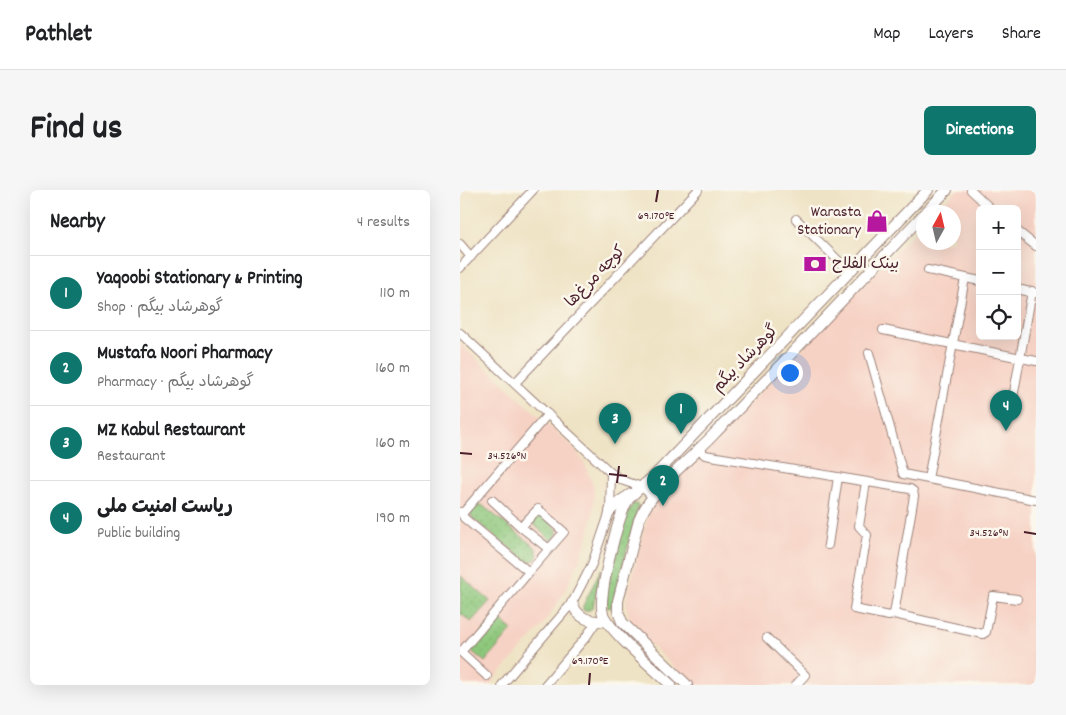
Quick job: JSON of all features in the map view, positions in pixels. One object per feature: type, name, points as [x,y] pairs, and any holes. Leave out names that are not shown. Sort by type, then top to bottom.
[{"type":"main road","name":"گوهرشاد بیگم","points":[[601,621],[604,585],[620,518],[628,500],[656,474],[928,190]]},
{"type":"main road","name":"گوهرشاد بیگم","points":[[933,205],[947,190]]},
{"type":"main road","name":"گوهرشاد بیگم","points":[[687,685],[622,622],[618,611],[618,600],[643,510],[652,496],[700,450],[916,223]]},
{"type":"main road","points":[[610,511],[620,501],[639,489]]},
{"type":"main road","points":[[572,603],[579,616],[586,620],[601,621],[672,685]]},
{"type":"street","points":[[460,268],[533,190]]},
{"type":"street","name":"کوچه مرغ‌ها","points":[[515,383],[698,190]]},
{"type":"street","points":[[971,190],[987,205]]},
{"type":"street","points":[[796,219],[850,272]]},
{"type":"street","points":[[1021,234],[1036,246]]},
{"type":"street","points":[[460,244],[471,257]]},
{"type":"street","points":[[928,270],[976,280]]},
{"type":"street","points":[[928,479],[965,278]]},
{"type":"street","points":[[1013,398],[1034,293],[1021,289]]},
{"type":"street","points":[[883,330],[1036,361]]},
{"type":"street","points":[[460,333],[610,473],[652,496]]},
{"type":"street","points":[[869,353],[903,474],[1036,500]]},
{"type":"street","points":[[529,572],[464,518],[461,513],[548,414]]},
{"type":"street","points":[[700,450],[705,454],[913,491],[914,496],[894,614]]},
{"type":"street","points":[[502,685],[572,603],[592,564],[610,511],[610,473]]},
{"type":"street","points":[[828,545],[838,478]]},
{"type":"street","points":[[866,482],[859,526],[867,535],[854,609],[889,616],[894,614],[983,634],[986,632],[993,596],[1017,599]]},
{"type":"street","points":[[492,500],[549,549]]},
{"type":"street","points":[[487,676],[461,652],[564,532],[538,509],[521,526]]},
{"type":"street","points":[[545,685],[601,621]]},
{"type":"street","points":[[767,638],[805,676],[796,685]]},
{"type":"shaded area","points":[[957,190],[1036,190],[1036,685],[692,685],[638,632],[629,618],[626,601],[652,504],[916,231],[916,250],[961,250],[961,205],[942,205]]},
{"type":"shaded area","points":[[460,344],[576,450],[584,462],[594,488],[593,514],[587,538],[579,561],[563,595],[543,625],[489,685],[460,685]]},
{"type":"green space","points":[[478,504],[535,547],[538,555],[535,560],[530,562],[525,560],[473,519],[470,514],[471,509]]},
{"type":"green space","points":[[633,504],[637,504],[638,507],[612,607],[608,608],[606,596],[622,524]]},
{"type":"green space","points":[[535,515],[541,515],[557,529],[557,535],[552,541],[530,521]]},
{"type":"green space","points":[[601,569],[593,607],[590,610],[584,611],[583,606]]},
{"type":"green space","points":[[461,576],[490,601],[471,622],[460,613]]},
{"type":"green space","points":[[496,616],[512,630],[485,662],[468,648]]},
{"type":"place","name":"Warasta Stationary","points":[[877,221]]},
{"type":"place","name":"بینک الفلاح","points":[[815,264]]},
{"type":"place","name":"ریاست امنیت ملی","points":[[1006,431]]},
{"type":"place","name":"Yaqoobi Stationary & Printing","points":[[681,434]]},
{"type":"place","name":"MZ Kabul Restaurant","points":[[615,444]]},
{"type":"place","name":"Mustafa Noori Pharmacy","points":[[663,506]]}]
